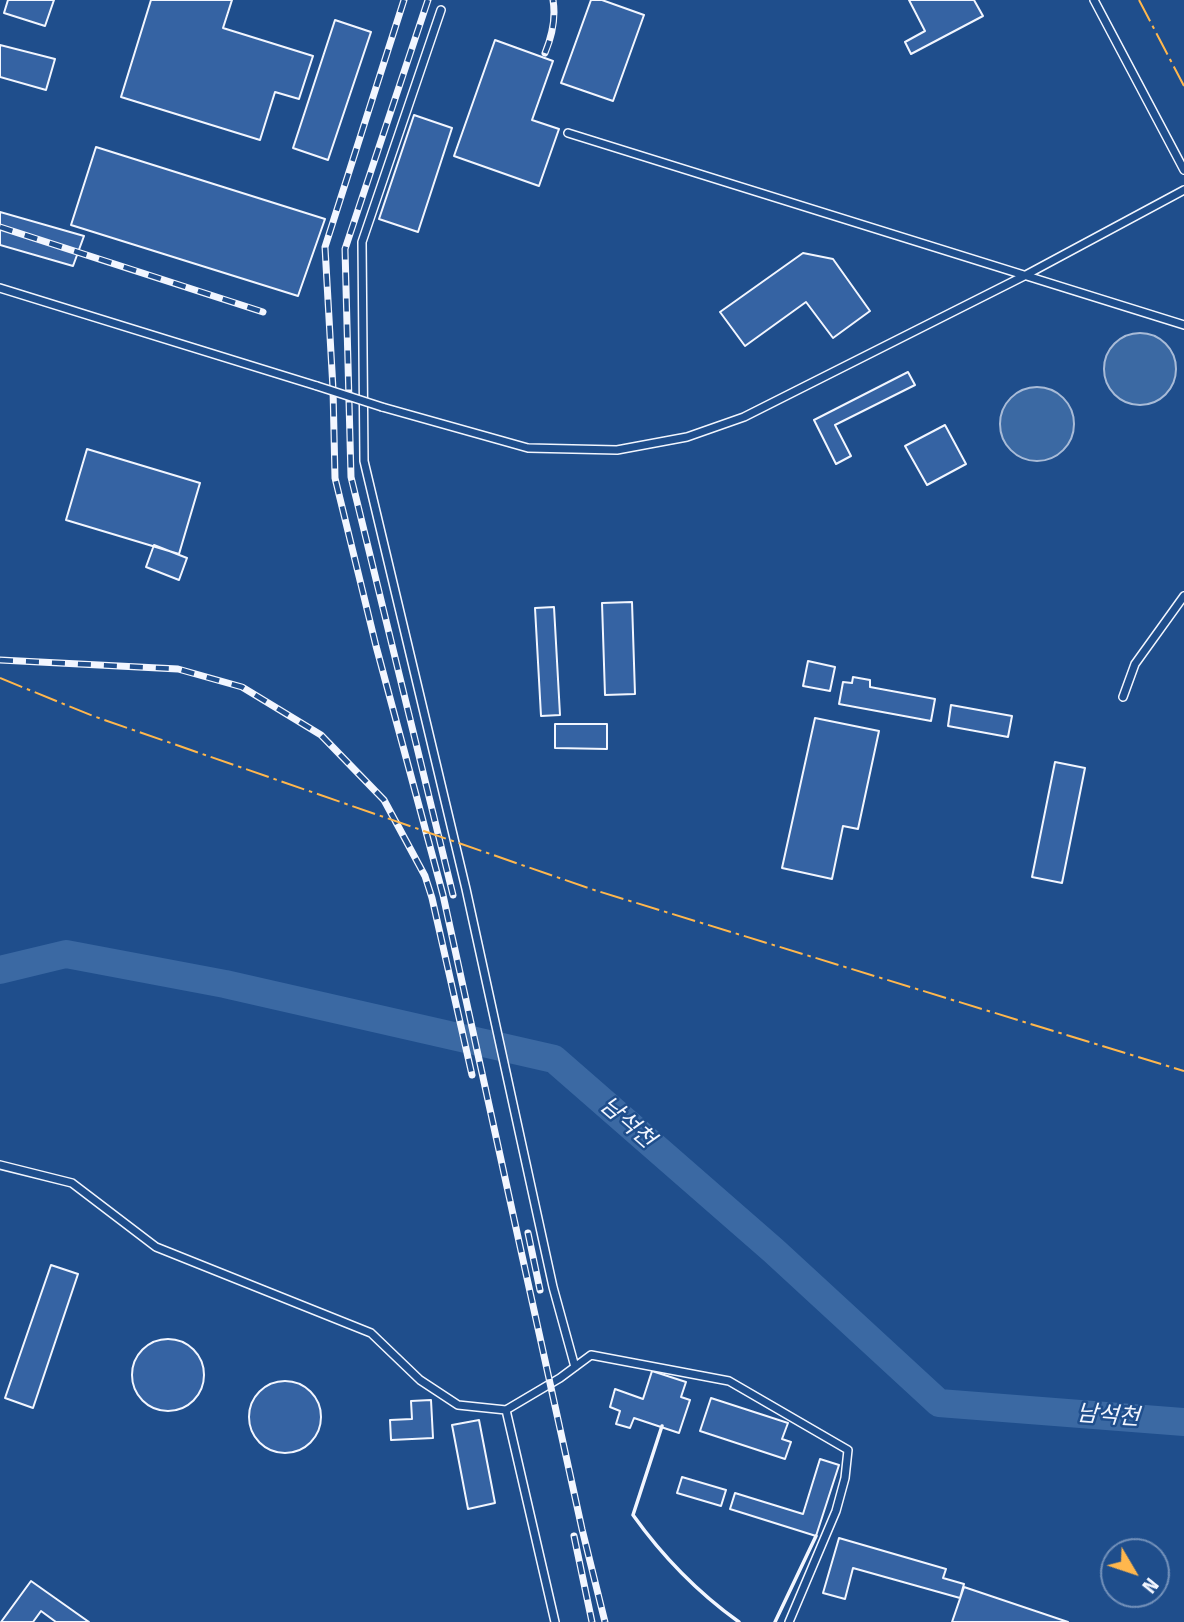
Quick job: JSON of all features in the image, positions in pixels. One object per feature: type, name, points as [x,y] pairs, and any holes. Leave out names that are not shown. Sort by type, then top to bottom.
[{"type":"lane","points":[[1094,0],[1184,170]]},
{"type":"lane","points":[[441,10],[362,242],[364,461],[466,889],[553,1287],[575,1367]]},
{"type":"lane","points":[[568,133],[1184,325]]},
{"type":"lane","points":[[0,288],[382,407],[528,448],[617,450],[687,437],[744,417],[1024,276],[1184,190]]},
{"type":"lane","points":[[1123,697],[1135,664],[1184,596]]},
{"type":"lane","points":[[0,1165],[72,1183],[156,1247],[371,1333],[420,1380],[457,1405],[506,1410],[560,1378],[591,1355],[729,1381],[848,1450],[845,1478],[836,1511],[789,1622]]},
{"type":"lane","points":[[506,1410],[555,1622]]},
{"type":"water","points":[[1140,333],[1160,339],[1170,349],[1176,369],[1170,389],[1160,399],[1140,405],[1120,399],[1110,389],[1104,369],[1110,349],[1120,339]]},
{"type":"water","points":[[1037,387],[1058,393],[1068,403],[1074,424],[1068,445],[1058,455],[1037,461],[1016,455],[1006,445],[1000,424],[1006,403],[1016,393]]},
{"type":"building","points":[[8,0],[54,0],[45,26],[4,13]]},
{"type":"building","points":[[151,0],[232,0],[223,28],[313,56],[299,99],[275,92],[260,140],[121,97]]},
{"type":"building","points":[[591,0],[602,0],[644,15],[613,101],[561,83]]},
{"type":"building","points":[[909,0],[974,0],[983,16],[911,54],[905,42],[925,31]]},
{"type":"building","points":[[335,20],[371,32],[328,160],[293,148]]},
{"type":"building","points":[[495,40],[553,61],[532,120],[559,129],[539,186],[454,156]]},
{"type":"building","points":[[0,45],[55,59],[46,90],[0,77]]},
{"type":"building","points":[[414,115],[452,128],[418,232],[379,219]]},
{"type":"building","points":[[96,147],[325,219],[298,296],[71,225]]},
{"type":"building","points":[[0,212],[84,236],[73,266],[0,245]]},
{"type":"building","points":[[803,253],[833,259],[870,311],[833,338],[806,302],[745,346],[720,312]]},
{"type":"building","points":[[908,372],[915,385],[835,425],[851,456],[836,464],[814,420]]},
{"type":"building","points":[[945,425],[966,464],[927,485],[905,446]]},
{"type":"building","points":[[87,449],[200,483],[179,554],[66,520]]},
{"type":"building","points":[[154,545],[187,558],[179,580],[146,567]]},
{"type":"building","points":[[632,602],[635,694],[605,695],[602,603]]},
{"type":"building","points":[[554,607],[560,715],[541,716],[535,608]]},
{"type":"building","points":[[808,661],[835,667],[830,691],[803,686]]},
{"type":"building","points":[[853,677],[870,680],[870,687],[935,699],[931,721],[839,704],[843,682],[852,683]]},
{"type":"building","points":[[951,705],[1012,716],[1008,737],[948,726]]},
{"type":"building","points":[[815,718],[879,731],[858,829],[843,826],[832,879],[782,868]]},
{"type":"building","points":[[555,724],[607,724],[607,749],[555,748]]},
{"type":"building","points":[[1055,762],[1085,768],[1062,883],[1032,877]]},
{"type":"building","points":[[51,1265],[78,1274],[33,1408],[5,1398]]},
{"type":"building","points":[[175,1339],[194,1349],[202,1361],[202,1389],[194,1401],[182,1409],[161,1411],[142,1401],[134,1389],[132,1368],[142,1349],[154,1341]]},
{"type":"building","points":[[652,1371],[686,1382],[681,1397],[690,1400],[679,1433],[634,1418],[630,1428],[616,1424],[620,1411],[610,1407],[615,1389],[643,1399]]},
{"type":"building","points":[[285,1381],[305,1387],[315,1397],[321,1417],[315,1437],[305,1447],[285,1453],[265,1447],[255,1437],[249,1417],[255,1397],[265,1387]]},
{"type":"building","points":[[711,1398],[788,1423],[782,1439],[791,1442],[785,1459],[700,1431]]},
{"type":"building","points":[[431,1400],[433,1438],[391,1440],[390,1420],[412,1419],[411,1401]]},
{"type":"building","points":[[479,1420],[495,1503],[468,1509],[452,1425]]},
{"type":"building","points":[[820,1459],[839,1465],[816,1536],[730,1509],[735,1493],[803,1514]]},
{"type":"building","points":[[682,1477],[726,1490],[721,1506],[677,1493]]},
{"type":"building","points":[[839,1538],[946,1569],[943,1578],[964,1584],[960,1598],[853,1568],[845,1599],[823,1593]]},
{"type":"building","points":[[31,1581],[89,1622],[56,1622],[41,1611],[33,1622],[1,1622]]},
{"type":"building","points":[[964,1587],[1068,1622],[952,1622]]},
{"type":"waterway","name":"남석천","points":[[0,970],[66,954],[225,984],[554,1059],[774,1251],[939,1403],[1184,1422]]},
{"type":"railway","points":[[404,0],[325,247],[335,478],[376,646],[443,895],[582,1529],[605,1622]]},
{"type":"railway","points":[[428,0],[345,249],[351,477],[453,895]]},
{"type":"railway","points":[[545,53],[553,27],[553,0]]},
{"type":"railway","points":[[0,227],[263,312]]},
{"type":"railway","points":[[0,660],[178,669],[242,687],[321,735],[384,800],[425,876],[472,1075]]},
{"type":"railway","points":[[528,1233],[540,1290]]},
{"type":"railway","points":[[574,1536],[592,1622]]},
{"type":"wall","points":[[662,1426],[633,1515],[681,1573],[739,1622]]},
{"type":"wall","points":[[775,1622],[816,1536]]},
{"type":"power","points":[[1139,0],[1184,86]]},
{"type":"power","points":[[0,678],[93,716],[591,889],[1184,1071]]}]
